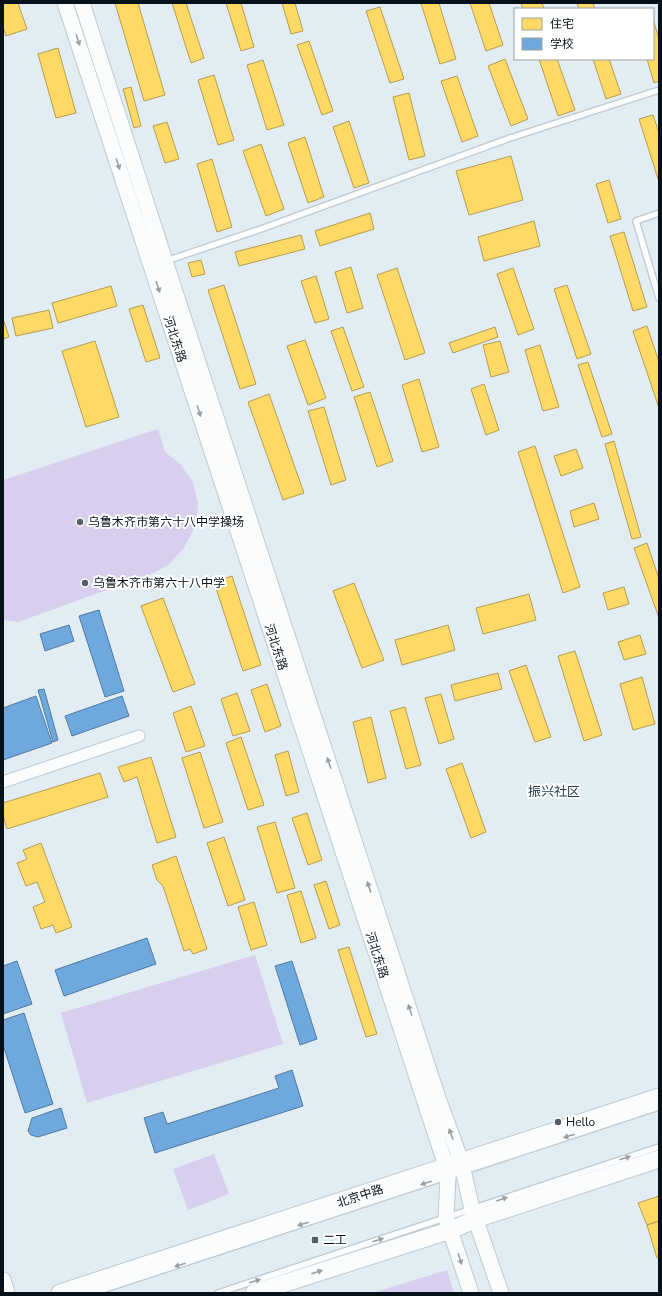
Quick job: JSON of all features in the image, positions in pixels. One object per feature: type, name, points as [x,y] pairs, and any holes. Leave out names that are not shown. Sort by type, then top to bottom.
[{"type":"main road","points":[[71,4],[164,261],[438,1098],[455,1169],[474,1214],[501,1293]]},
{"type":"main road","name":"河北东路","points":[[71,4],[455,1169],[449,1224],[471,1293]]},
{"type":"main road","name":"北京中路","points":[[60,1293],[410,1180],[455,1169],[513,1146],[659,1097]]},
{"type":"main road","points":[[254,1293],[474,1214],[659,1159]]},
{"type":"main road","points":[[3,1280],[7,1293]]},
{"type":"street","points":[[3,782],[139,736]]},
{"type":"lane","points":[[164,261],[261,229],[510,138],[659,90]]},
{"type":"lane","points":[[659,213],[636,221],[659,298]]},
{"type":"lane","points":[[93,1293],[455,1169],[659,1107]]},
{"type":"lane","points":[[474,1214],[659,1147]]},
{"type":"lane","points":[[218,1293],[449,1224]]},
{"type":"shaded area","name":"乌鲁木齐市第六十八中学操场","points":[[158,429],[165,452],[180,464],[193,482],[198,504],[196,525],[184,548],[169,564],[154,573],[18,622],[3,620],[3,480]]},
{"type":"shaded area","points":[[255,955],[283,1044],[87,1103],[61,1013]]},
{"type":"shaded area","points":[[214,1154],[229,1194],[188,1210],[173,1169]]},
{"type":"shaded area","points":[[447,1270],[454,1293],[372,1293]]},
{"type":"building: 住宅","points":[[3,3],[18,3],[27,29],[6,36],[3,27]]},
{"type":"building: 住宅","points":[[115,3],[138,3],[165,95],[144,101]]},
{"type":"building: 住宅","points":[[172,3],[186,3],[204,58],[191,63]]},
{"type":"building: 住宅","points":[[226,3],[241,3],[254,47],[241,51]]},
{"type":"building: 住宅","points":[[282,3],[295,3],[303,31],[291,34]]},
{"type":"building: 住宅","points":[[421,3],[439,3],[456,59],[440,64]]},
{"type":"building: 住宅","points":[[470,3],[489,3],[503,45],[486,51]]},
{"type":"building: 住宅","points":[[521,3],[542,3],[544,8],[523,8]]},
{"type":"building: 住宅","points":[[577,3],[593,3],[595,8],[579,8]]},
{"type":"building: 住宅","points":[[380,7],[404,79],[390,83],[366,11]]},
{"type":"building: 住宅","points":[[654,22],[659,39],[659,81],[654,83],[647,60],[654,60]]},
{"type":"building: 住宅","points":[[309,41],[333,111],[322,115],[297,45]]},
{"type":"building: 住宅","points":[[58,48],[76,113],[56,118],[38,54]]},
{"type":"building: 住宅","points":[[505,59],[528,119],[511,126],[488,66]]},
{"type":"building: 住宅","points":[[263,60],[284,125],[267,130],[247,65]]},
{"type":"building: 住宅","points":[[539,60],[557,60],[575,110],[558,116]]},
{"type":"building: 住宅","points":[[593,60],[609,60],[621,94],[606,99]]},
{"type":"building: 住宅","points":[[214,75],[234,140],[218,145],[198,80]]},
{"type":"building: 住宅","points":[[457,76],[478,136],[462,142],[441,81]]},
{"type":"building: 住宅","points":[[131,87],[141,126],[134,128],[123,89]]},
{"type":"building: 住宅","points":[[409,93],[425,156],[409,160],[393,97]]},
{"type":"building: 住宅","points":[[653,115],[659,133],[659,182],[639,119]]},
{"type":"building: 住宅","points":[[349,121],[369,183],[354,188],[333,127]]},
{"type":"building: 住宅","points":[[167,122],[179,159],[165,163],[153,126]]},
{"type":"building: 住宅","points":[[305,137],[324,197],[308,203],[288,143]]},
{"type":"building: 住宅","points":[[261,144],[284,209],[266,216],[243,151]]},
{"type":"building: 住宅","points":[[511,156],[523,200],[469,215],[456,171]]},
{"type":"building: 住宅","points":[[212,159],[232,227],[217,232],[197,164]]},
{"type":"building: 住宅","points":[[609,180],[621,219],[608,223],[596,184]]},
{"type":"building: 住宅","points":[[370,213],[374,229],[320,246],[315,231]]},
{"type":"building: 住宅","points":[[534,221],[540,246],[484,261],[478,237]]},
{"type":"building: 住宅","points":[[624,232],[647,307],[633,311],[610,236]]},
{"type":"building: 住宅","points":[[301,235],[305,249],[239,266],[235,252]]},
{"type":"building: 住宅","points":[[201,260],[205,274],[192,277],[188,263]]},
{"type":"building: 住宅","points":[[351,267],[363,308],[347,313],[335,272]]},
{"type":"building: 住宅","points":[[397,268],[425,353],[405,360],[377,275]]},
{"type":"building: 住宅","points":[[513,268],[534,329],[518,335],[497,274]]},
{"type":"building: 住宅","points":[[316,276],[329,319],[315,323],[301,281]]},
{"type":"building: 住宅","points":[[224,285],[256,384],[240,389],[208,290]]},
{"type":"building: 住宅","points":[[567,285],[591,354],[577,359],[554,289]]},
{"type":"building: 住宅","points":[[111,286],[117,306],[58,323],[52,303]]},
{"type":"building: 住宅","points":[[143,305],[160,358],[146,362],[129,309]]},
{"type":"building: 住宅","points":[[49,310],[53,328],[16,336],[12,318]]},
{"type":"building: 住宅","points":[[4,321],[9,337],[3,339],[3,322]]},
{"type":"building: 住宅","points":[[647,326],[659,362],[659,408],[633,331]]},
{"type":"building: 住宅","points":[[343,327],[364,387],[352,391],[331,331]]},
{"type":"building: 住宅","points":[[495,327],[498,337],[453,353],[449,343]]},
{"type":"building: 住宅","points":[[305,340],[326,398],[308,405],[287,346]]},
{"type":"building: 住宅","points":[[95,341],[119,417],[86,427],[62,351]]},
{"type":"building: 住宅","points":[[500,341],[509,372],[491,377],[483,345]]},
{"type":"building: 住宅","points":[[540,345],[559,407],[543,411],[525,350]]},
{"type":"building: 住宅","points":[[588,362],[612,434],[602,437],[578,365]]},
{"type":"building: 住宅","points":[[419,379],[439,447],[422,452],[402,385]]},
{"type":"building: 住宅","points":[[484,384],[499,430],[486,435],[471,389]]},
{"type":"building: 住宅","points":[[370,392],[393,461],[377,467],[354,397]]},
{"type":"building: 住宅","points":[[269,394],[304,493],[283,500],[248,402]]},
{"type":"building: 住宅","points":[[324,407],[346,480],[331,485],[308,411]]},
{"type":"building: 住宅","points":[[614,441],[641,537],[632,539],[605,444]]},
{"type":"building: 住宅","points":[[535,446],[580,587],[563,593],[518,452]]},
{"type":"building: 住宅","points":[[576,449],[583,468],[561,476],[554,456]]},
{"type":"building: 住宅","points":[[594,503],[599,519],[574,527],[570,511]]},
{"type":"building: 住宅","points":[[647,543],[659,579],[659,618],[634,548]]},
{"type":"building: 住宅","points":[[232,576],[261,665],[243,671],[214,582]]},
{"type":"building: 住宅","points":[[354,583],[384,660],[362,668],[333,591]]},
{"type":"building: 住宅","points":[[624,587],[629,604],[608,610],[603,593]]},
{"type":"building: 住宅","points":[[529,594],[536,620],[483,634],[476,608]]},
{"type":"building: 住宅","points":[[163,598],[195,684],[173,692],[141,606]]},
{"type":"building: 住宅","points":[[448,625],[455,650],[402,665],[395,640]]},
{"type":"building: 住宅","points":[[640,635],[646,654],[624,660],[618,642]]},
{"type":"building: 住宅","points":[[575,651],[602,735],[584,741],[558,656]]},
{"type":"building: 住宅","points":[[526,665],[551,737],[535,742],[509,671]]},
{"type":"building: 住宅","points":[[498,673],[502,689],[455,701],[451,685]]},
{"type":"building: 住宅","points":[[642,677],[655,724],[633,730],[620,684]]},
{"type":"building: 住宅","points":[[267,684],[281,726],[265,732],[251,690]]},
{"type":"building: 住宅","points":[[237,693],[250,731],[233,736],[221,699]]},
{"type":"building: 住宅","points":[[441,694],[454,739],[439,744],[425,698]]},
{"type":"building: 住宅","points":[[191,706],[205,746],[186,752],[173,713]]},
{"type":"building: 住宅","points":[[405,707],[421,765],[406,769],[390,711]]},
{"type":"building: 住宅","points":[[371,717],[386,778],[368,783],[353,722]]},
{"type":"building: 住宅","points":[[241,737],[264,805],[248,810],[226,743]]},
{"type":"building: 住宅","points":[[288,751],[299,792],[286,796],[275,755]]},
{"type":"building: 住宅","points":[[200,752],[223,822],[204,828],[182,758]]},
{"type":"building: 住宅","points":[[151,757],[176,837],[157,843],[137,777],[124,782],[118,767]]},
{"type":"building: 住宅","points":[[462,763],[486,832],[471,838],[446,769]]},
{"type":"building: 住宅","points":[[100,773],[108,797],[7,829],[3,815],[3,803]]},
{"type":"building: 住宅","points":[[307,813],[322,860],[308,865],[292,818]]},
{"type":"building: 住宅","points":[[275,822],[295,888],[277,893],[257,827]]},
{"type":"building: 住宅","points":[[224,837],[245,900],[228,906],[207,843]]},
{"type":"building: 住宅","points":[[41,843],[72,927],[56,933],[53,925],[41,929],[33,907],[45,902],[37,882],[26,886],[17,863],[27,859],[23,850]]},
{"type":"building: 住宅","points":[[176,856],[207,949],[193,954],[190,949],[184,951],[163,886],[157,880],[152,865]]},
{"type":"building: 住宅","points":[[326,881],[340,925],[329,929],[314,885]]},
{"type":"building: 住宅","points":[[301,891],[316,938],[301,943],[287,895]]},
{"type":"building: 住宅","points":[[254,902],[267,945],[251,950],[238,907]]},
{"type":"building: 住宅","points":[[349,947],[377,1034],[366,1037],[338,950]]},
{"type":"building: 住宅","points":[[659,1196],[659,1221],[647,1225],[638,1203]]},
{"type":"building: 住宅","points":[[659,1221],[659,1257],[657,1258],[647,1225]]},
{"type":"building: 学校","points":[[99,610],[124,691],[105,697],[79,616]]},
{"type":"building: 学校","points":[[69,625],[74,641],[45,651],[40,634]]},
{"type":"building: 学校","points":[[44,689],[58,740],[53,742],[38,690]]},
{"type":"building: 学校","points":[[36,696],[52,743],[3,760],[3,708]]},
{"type":"building: 学校","points":[[122,696],[129,716],[72,736],[65,716]]},
{"type":"building: 学校","points":[[147,938],[156,964],[64,996],[55,970]]},
{"type":"building: 学校","points":[[17,961],[32,1004],[3,1014],[3,966]]},
{"type":"building: 学校","points":[[292,961],[317,1039],[300,1045],[275,966]]},
{"type":"building: 学校","points":[[24,1013],[53,1104],[25,1113],[3,1045],[3,1020]]},
{"type":"building: 学校","points":[[292,1070],[303,1106],[155,1153],[144,1118],[163,1112],[167,1124],[279,1088],[275,1076]]},
{"type":"building: 学校","points":[[61,1108],[67,1128],[38,1137],[31,1135],[28,1131],[32,1118]]},
{"type":"place","name":"乌鲁木齐市第六十八中学操场","points":[[80,522]]},
{"type":"place","name":"乌鲁木齐市第六十八中学","points":[[85,583]]},
{"type":"place","name":"Hello","points":[[558,1122]]},
{"type":"place","name":"二工","points":[[315,1240]]},
{"type":"district","name":"振兴社区","points":[[554,791]]}]
